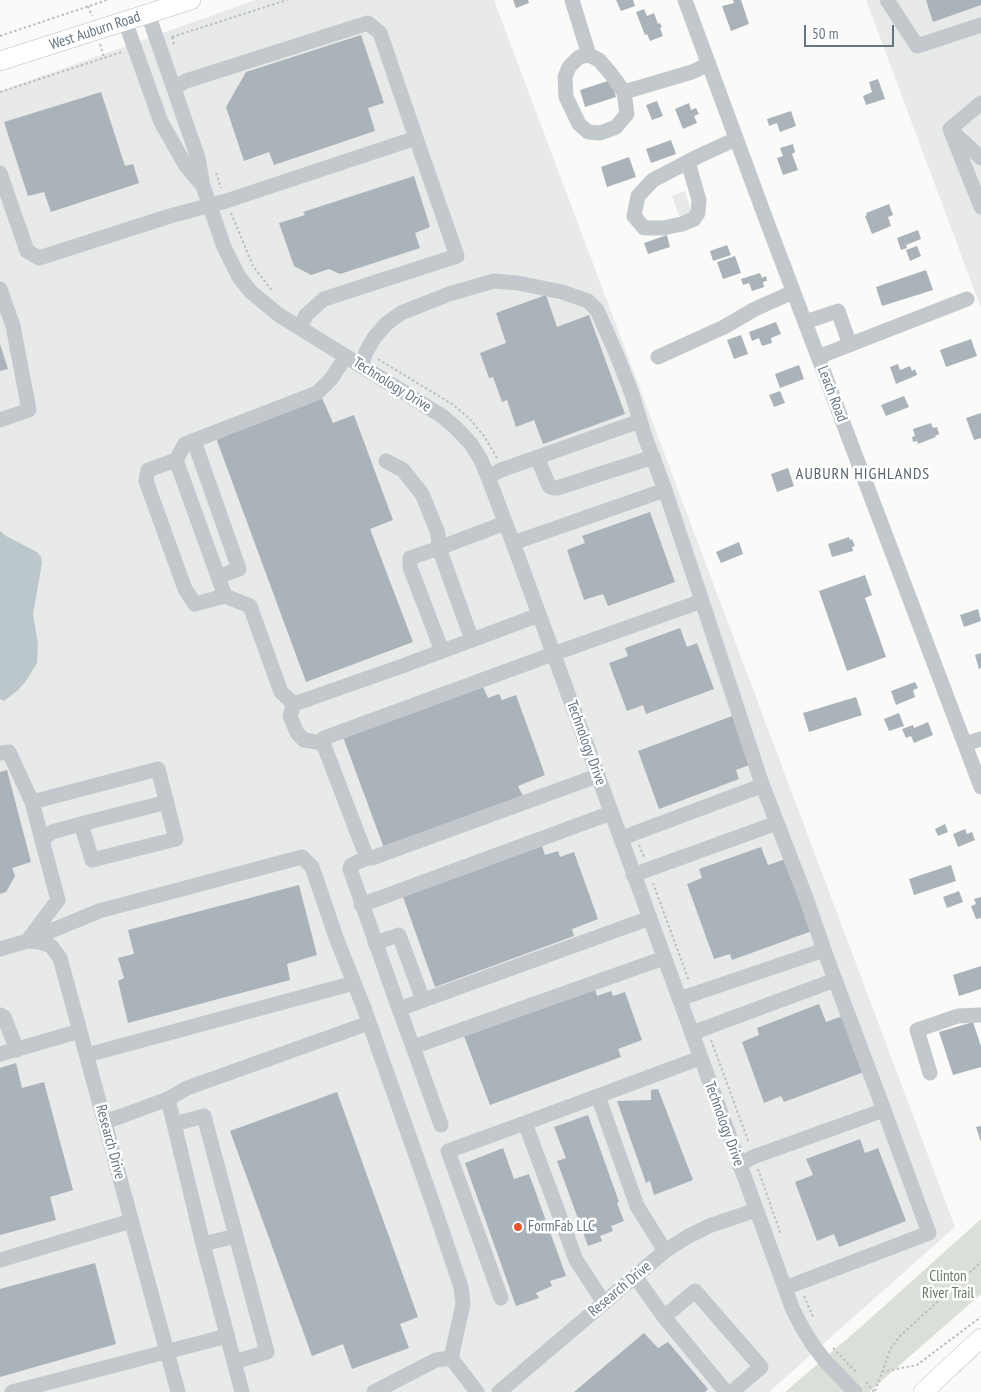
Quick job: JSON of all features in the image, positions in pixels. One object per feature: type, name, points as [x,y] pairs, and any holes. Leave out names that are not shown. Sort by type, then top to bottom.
[{"type":"main road","name":"West Auburn Road","points":[[0,61],[190,0]]},
{"type":"main road","points":[[981,1338],[978,1346],[978,1354],[981,1360]]},
{"type":"main road","points":[[923,1392],[981,1338]]},
{"type":"street","points":[[559,0],[563,2],[571,0],[589,55]]},
{"type":"street","name":"Leach Road","points":[[685,0],[818,358],[981,787]]},
{"type":"street","points":[[887,0],[917,46],[981,24]]},
{"type":"street","name":"Technology Drive","points":[[148,14],[198,158],[203,186],[224,247],[239,276],[251,292],[263,303],[300,328],[346,356],[364,359],[442,416],[455,426],[471,444],[481,460],[495,473],[505,523],[611,813],[628,836],[633,874],[785,1288],[803,1329],[813,1345],[826,1362],[855,1392]]},
{"type":"street","name":"Technology Drive","points":[[124,22],[161,122],[186,166],[203,186]]},
{"type":"street","points":[[174,88],[186,81],[368,23],[380,33],[457,256],[324,299],[306,315],[300,328]]},
{"type":"street","points":[[589,55],[599,60],[624,92],[627,114],[616,127],[600,133],[588,132],[579,124],[566,97],[565,77],[569,67],[579,57],[589,55]]},
{"type":"street","points":[[624,92],[685,74],[708,64]]},
{"type":"street","points":[[950,129],[981,103]]},
{"type":"street","points":[[950,129],[981,158]]},
{"type":"street","points":[[950,129],[981,207]]},
{"type":"street","points":[[0,173],[28,251],[38,258],[170,216],[226,201],[416,138]]},
{"type":"street","points":[[688,162],[699,200],[698,213],[694,219],[663,228],[644,228],[634,216],[638,196],[653,180],[688,162],[736,139]]},
{"type":"street","points":[[364,359],[374,338],[386,324],[401,312],[449,294],[494,281],[518,283],[562,292],[588,301],[597,310],[622,369],[665,490],[762,784],[929,1233],[785,1288]]},
{"type":"street","points":[[0,289],[13,326],[29,410],[0,420]]},
{"type":"street","points":[[658,356],[724,327],[755,309],[794,292]]},
{"type":"street","points":[[818,358],[966,299]]},
{"type":"street","points":[[805,322],[838,311],[850,345]]},
{"type":"street","points":[[294,704],[281,692],[250,606],[225,596],[195,604],[185,589],[146,481],[148,470],[176,460],[186,444],[317,393],[331,379],[346,356]]},
{"type":"street","points":[[495,473],[640,421]]},
{"type":"street","points":[[194,440],[239,569],[218,577]]},
{"type":"street","points":[[537,458],[549,486],[557,488],[652,457]]},
{"type":"street","points":[[176,460],[225,596]]},
{"type":"street","points":[[386,461],[403,470],[422,494],[438,533],[440,548],[472,640]]},
{"type":"street","points":[[513,543],[665,490]]},
{"type":"street","points":[[442,651],[410,567],[410,558],[505,523]]},
{"type":"street","points":[[367,858],[323,744],[324,738],[702,601]]},
{"type":"street","points":[[294,704],[539,615]]},
{"type":"street","points":[[294,704],[290,716],[297,733],[304,740],[323,744]]},
{"type":"street","points":[[965,744],[981,739]]},
{"type":"street","points":[[0,753],[9,752],[32,802],[58,900],[26,941]]},
{"type":"street","points":[[32,802],[158,769],[176,839],[92,860],[80,824]]},
{"type":"street","points":[[440,1125],[361,905],[350,869],[351,865],[597,776]]},
{"type":"street","points":[[628,836],[761,786],[762,784]]},
{"type":"street","points":[[42,840],[52,832],[166,802]]},
{"type":"street","points":[[361,905],[611,813]]},
{"type":"street","points":[[633,874],[777,823]]},
{"type":"street","points":[[26,941],[99,911],[302,857],[312,868],[369,1023],[461,1287],[463,1304],[451,1358],[477,1392]]},
{"type":"street","points":[[399,1009],[650,918]]},
{"type":"street","points":[[375,943],[399,935],[423,1000]]},
{"type":"street","name":"Research Drive","points":[[0,949],[26,941],[39,942],[51,946],[60,958],[178,1392]]},
{"type":"street","points":[[679,999],[824,950]]},
{"type":"street","points":[[413,1047],[664,958]]},
{"type":"street","points":[[692,1033],[835,980]]},
{"type":"street","points":[[87,1055],[354,983]]},
{"type":"street","points":[[0,1015],[4,1017],[17,1050]]},
{"type":"street","points":[[930,1072],[917,1030],[958,1016],[981,1015]]},
{"type":"street","points":[[105,1122],[168,1099],[187,1088],[369,1023]]},
{"type":"street","points":[[0,1054],[80,1032]]},
{"type":"street","points":[[501,1298],[448,1151],[700,1058]]},
{"type":"street","points":[[598,1096],[637,1206],[665,1251]]},
{"type":"street","points":[[168,1099],[203,1244],[242,1392]]},
{"type":"street","points":[[739,1165],[753,1156],[884,1110]]},
{"type":"street","points":[[174,1124],[204,1116],[267,1352],[234,1362]]},
{"type":"street","points":[[525,1123],[576,1260],[604,1303]]},
{"type":"street","name":"Research Drive","points":[[499,1392],[665,1251],[709,1226],[756,1210]]},
{"type":"street","points":[[0,1260],[132,1221]]},
{"type":"street","points":[[203,1244],[236,1236]]},
{"type":"street","points":[[635,1276],[664,1317],[726,1392]]},
{"type":"street","points":[[664,1317],[696,1291],[761,1367],[732,1392]]},
{"type":"street","points":[[12,1392],[228,1336]]},
{"type":"street","points":[[374,1392],[436,1360],[451,1358]]},
{"type":"path","points":[[0,36],[107,0]]},
{"type":"path","points":[[172,37],[175,46]]},
{"type":"path","points":[[214,170],[253,266],[274,292]]},
{"type":"path","points":[[364,359],[452,404],[469,418],[484,436],[496,458],[495,473]]},
{"type":"path","points":[[628,836],[648,869],[694,995]]},
{"type":"path","points":[[706,1028],[782,1235]]},
{"type":"path","points":[[834,1348],[874,1392],[890,1348],[900,1336],[981,1262]]},
{"type":"path","points":[[799,1282],[815,1322]]},
{"type":"path","points":[[882,1372],[917,1365],[981,1317]]},
{"type":"shaded area","points":[[255,0],[494,0],[955,1227],[769,1392],[0,1392],[0,91]]},
{"type":"shaded area","points":[[866,0],[981,0],[981,308]]},
{"type":"shaded area","points":[[685,191],[692,213],[680,218],[672,196]]},
{"type":"shaded area","points":[[0,531],[37,552],[41,557],[42,563],[33,614],[38,644],[37,663],[26,681],[4,701],[0,699]]},
{"type":"green space","name":"Clinton River Trail","points":[[981,1219],[981,1294],[869,1392],[785,1392],[863,1325]]},
{"type":"building","points":[[513,0],[528,0],[529,3],[516,8]]},
{"type":"building","points":[[616,0],[633,0],[635,6],[621,11]]},
{"type":"building","points":[[733,0],[741,0],[749,24],[731,31],[722,6],[734,3]]},
{"type":"building","points":[[926,0],[981,0],[981,5],[933,22]]},
{"type":"building","points":[[644,9],[647,16],[654,13],[658,24],[660,23],[662,27],[660,28],[663,36],[650,41],[647,34],[645,35],[636,12]]},
{"type":"building","points":[[361,35],[384,103],[368,108],[375,131],[274,165],[269,152],[244,161],[226,107],[246,72]]},
{"type":"building","points":[[878,79],[885,99],[866,105],[863,96],[872,92],[869,82]]},
{"type":"building","points":[[611,80],[616,97],[585,107],[580,90]]},
{"type":"building","points":[[101,92],[125,166],[133,164],[139,183],[51,212],[44,192],[28,196],[4,122]]},
{"type":"building","points":[[657,101],[663,116],[652,120],[646,105]]},
{"type":"building","points":[[689,103],[691,110],[696,108],[699,114],[694,116],[697,123],[683,129],[675,109]]},
{"type":"building","points":[[791,111],[796,126],[780,132],[777,123],[769,126],[767,119]]},
{"type":"building","points":[[671,140],[676,154],[651,163],[646,149]]},
{"type":"building","points":[[793,144],[795,152],[792,154],[798,170],[783,175],[777,158],[783,156],[780,148]]},
{"type":"building","points":[[629,157],[636,177],[607,187],[601,167]]},
{"type":"building","points":[[414,176],[430,227],[415,233],[420,248],[340,274],[329,269],[311,275],[294,266],[279,223],[305,215],[303,212]]},
{"type":"building","points":[[889,204],[893,215],[888,217],[891,226],[872,234],[865,216],[867,215],[866,213]]},
{"type":"building","points":[[918,230],[921,239],[906,245],[907,248],[901,250],[897,238]]},
{"type":"building","points":[[667,235],[670,247],[648,254],[644,243]]},
{"type":"building","points":[[727,245],[731,255],[713,261],[710,251]]},
{"type":"building","points":[[917,246],[921,256],[910,261],[906,250]]},
{"type":"building","points":[[735,256],[741,273],[723,279],[717,262]]},
{"type":"building","points":[[926,270],[933,290],[882,306],[876,287]]},
{"type":"building","points":[[760,273],[762,278],[766,276],[767,281],[763,282],[764,287],[752,291],[749,283],[743,285],[741,279]]},
{"type":"building","points":[[546,295],[557,327],[589,315],[625,414],[543,444],[534,420],[516,427],[507,400],[502,402],[493,377],[489,378],[480,353],[506,343],[496,313]]},
{"type":"building","points":[[776,322],[781,334],[771,338],[772,343],[762,346],[759,338],[752,341],[749,332]]},
{"type":"building","points":[[741,335],[748,354],[734,359],[727,340]]},
{"type":"building","points":[[971,339],[977,356],[946,367],[940,350]]},
{"type":"building","points":[[0,344],[8,369],[0,371]]},
{"type":"building","points":[[898,364],[900,370],[910,366],[912,371],[915,369],[917,375],[896,384],[890,367]]},
{"type":"building","points":[[799,365],[804,379],[780,388],[775,374]]},
{"type":"building","points":[[780,391],[785,403],[774,407],[769,395]]},
{"type":"building","points":[[904,396],[909,407],[886,416],[881,405]]},
{"type":"building","points":[[322,398],[333,423],[354,415],[393,520],[370,529],[413,642],[306,682],[216,438]]},
{"type":"building","points":[[981,413],[981,438],[974,440],[966,418]]},
{"type":"building","points":[[931,423],[933,428],[937,427],[939,434],[918,444],[917,441],[913,442],[912,437],[915,436],[913,429]]},
{"type":"building","points":[[788,468],[794,486],[777,492],[771,474]]},
{"type":"building","points":[[650,512],[675,582],[608,606],[603,594],[584,600],[567,550],[585,543],[582,536]]},
{"type":"building","points":[[849,537],[855,546],[852,547],[853,551],[832,557],[828,544]]},
{"type":"building","points":[[739,542],[743,554],[721,563],[716,552]]},
{"type":"building","points":[[865,575],[872,595],[865,598],[886,657],[847,671],[819,591]]},
{"type":"building","points":[[978,609],[981,621],[964,627],[960,615]]},
{"type":"building","points":[[680,628],[687,647],[697,643],[714,689],[646,714],[643,705],[627,711],[609,663],[628,656],[625,648]]},
{"type":"building","points":[[981,653],[981,668],[979,669],[975,655]]},
{"type":"building","points":[[915,682],[918,688],[913,690],[915,697],[896,705],[891,691]]},
{"type":"building","points":[[483,687],[488,698],[499,694],[502,700],[516,695],[545,775],[518,786],[524,798],[384,848],[343,737]]},
{"type":"building","points":[[856,697],[862,715],[809,732],[803,713]]},
{"type":"building","points":[[899,713],[904,726],[889,731],[884,719]]},
{"type":"building","points":[[735,715],[752,764],[736,770],[739,779],[659,809],[638,751]]},
{"type":"building","points":[[928,722],[933,735],[914,743],[911,736],[906,738],[902,729],[913,725],[914,728]]},
{"type":"building","points":[[7,770],[31,862],[12,868],[15,876],[6,892],[0,894],[0,772]]},
{"type":"building","points":[[945,824],[948,832],[938,836],[935,829]]},
{"type":"building","points":[[965,829],[967,834],[972,832],[975,840],[958,847],[953,834]]},
{"type":"building","points":[[542,846],[545,855],[558,851],[560,857],[574,852],[598,919],[572,929],[574,936],[435,987],[403,897]]},
{"type":"building","points":[[761,847],[768,865],[786,859],[812,931],[732,960],[730,954],[714,959],[687,884],[702,878],[699,869]]},
{"type":"building","points":[[951,865],[956,881],[914,895],[909,879]]},
{"type":"building","points":[[299,885],[317,955],[287,964],[290,980],[128,1023],[118,981],[124,978],[118,958],[134,954],[128,930]]},
{"type":"building","points":[[959,891],[963,902],[947,908],[943,897]]},
{"type":"building","points":[[981,897],[981,918],[976,919],[971,906],[976,904],[974,899]]},
{"type":"building","points":[[981,966],[981,989],[959,996],[953,975]]},
{"type":"building","points":[[595,989],[597,996],[611,991],[613,996],[625,992],[642,1040],[618,1049],[621,1057],[490,1105],[464,1036]]},
{"type":"building","points":[[819,1004],[826,1022],[843,1016],[864,1072],[784,1102],[781,1096],[764,1103],[742,1042],[759,1035],[757,1028]]},
{"type":"building","points":[[973,1022],[981,1046],[981,1067],[953,1075],[939,1032]]},
{"type":"building","points":[[16,1063],[22,1088],[44,1082],[73,1190],[50,1197],[56,1220],[0,1235],[0,1068]]},
{"type":"building","points":[[658,1089],[693,1180],[654,1195],[650,1181],[646,1183],[617,1101],[651,1100],[651,1090]]},
{"type":"building","points":[[337,1092],[418,1317],[400,1324],[409,1348],[352,1369],[343,1344],[312,1356],[230,1131]]},
{"type":"building","points":[[588,1115],[624,1221],[611,1226],[613,1231],[600,1236],[602,1241],[588,1246],[557,1161],[566,1158],[554,1127]]},
{"type":"building","points":[[981,1126],[981,1142],[976,1127]]},
{"type":"building","points":[[860,1139],[865,1153],[878,1148],[906,1221],[839,1247],[834,1234],[817,1241],[795,1182],[813,1175],[806,1159]]},
{"type":"building","name":"FormFab LLC","points":[[503,1148],[514,1179],[529,1174],[566,1276],[550,1281],[552,1286],[536,1293],[539,1298],[516,1306],[465,1163]]},
{"type":"building","points":[[95,1263],[116,1344],[0,1377],[0,1289]]},
{"type":"building","points":[[644,1333],[658,1348],[668,1342],[708,1389],[705,1392],[574,1392]]},
{"type":"place","name":"FormFab LLC","points":[[518,1227]]},
{"type":"district","name":"AUBURN HIGHLANDS","points":[[863,474]]}]
